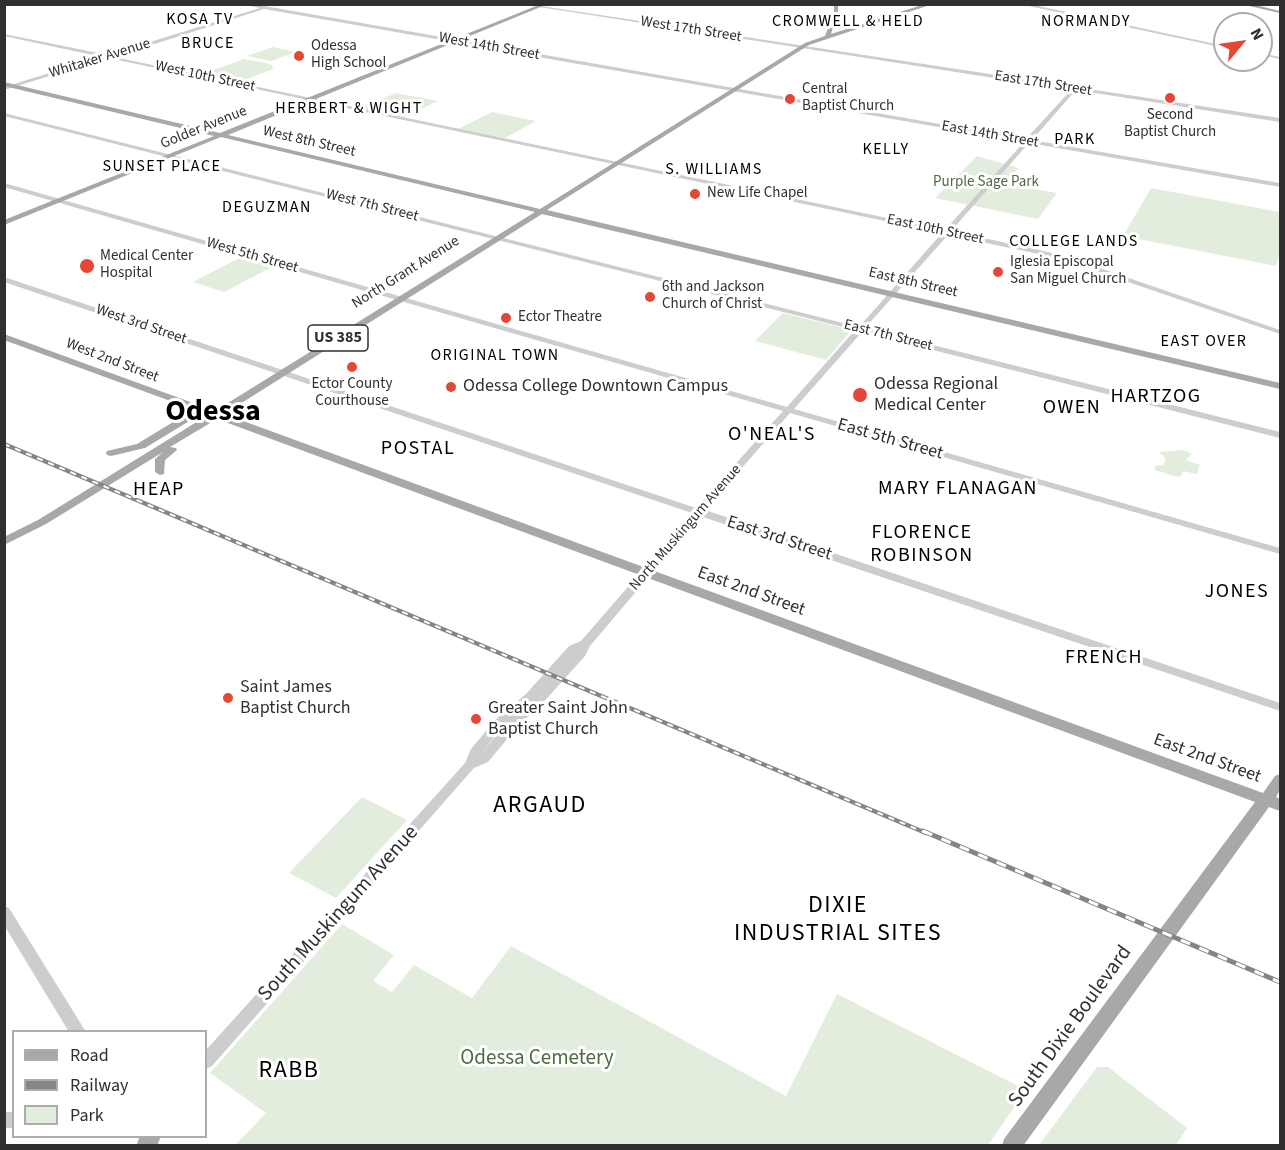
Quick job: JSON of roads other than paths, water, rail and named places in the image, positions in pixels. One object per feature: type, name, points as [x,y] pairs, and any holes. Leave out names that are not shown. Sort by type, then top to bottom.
[{"type":"main road","points":[[828,33],[836,13],[836,4]]},
{"type":"main road","name":"US 385","points":[[828,33],[842,32],[931,4]]},
{"type":"main road","points":[[1242,4],[1281,12]]},
{"type":"main road","name":"Golder Avenue","points":[[4,223],[544,6]]},
{"type":"main road","name":"North Grant Avenue","points":[[805,47],[828,33]]},
{"type":"main road","name":"North Grant Avenue","points":[[4,542],[42,522],[136,461],[828,33]]},
{"type":"main road","name":"West 8th Street","points":[[4,84],[541,210]]},
{"type":"main road","name":"East 8th Street","points":[[541,210],[1281,386]]},
{"type":"main road","name":"West 2nd Street","points":[[4,337],[212,414]]},
{"type":"main road","points":[[111,453],[141,446],[187,418],[190,412],[188,405]]},
{"type":"main road","name":"East 2nd Street","points":[[212,414],[1281,805]]},
{"type":"main road","points":[[160,472],[159,461],[167,453],[208,427],[231,421]]},
{"type":"main road","name":"South Dixie Boulevard","points":[[1011,1146],[1281,780]]},
{"type":"street","name":"West 14th Street","points":[[243,4],[735,90]]},
{"type":"street","points":[[1021,4],[1213,44]]},
{"type":"street","name":"West 17th Street","points":[[544,6],[805,47]]},
{"type":"street","name":"Whitaker Avenue","points":[[4,89],[263,8]]},
{"type":"street","name":"West 10th Street","points":[[4,34],[617,164]]},
{"type":"street","name":"East 17th Street","points":[[805,47],[1281,120]]},
{"type":"street","name":"North Muskingum Avenue","points":[[554,676],[581,653],[585,644],[698,512],[1074,89]]},
{"type":"street","name":"East 14th Street","points":[[735,90],[1281,185]]},
{"type":"street","name":"West 7th Street","points":[[4,114],[497,238]]},
{"type":"street","name":"East 10th Street","points":[[617,164],[1060,256],[1281,332]]},
{"type":"street","name":"West 5th Street","points":[[4,184],[400,297]]},
{"type":"street","name":"East 7th Street","points":[[497,238],[1281,435]]},
{"type":"street","name":"West 3rd Street","points":[[4,279],[282,371]]},
{"type":"street","name":"East 5th Street","points":[[400,297],[1281,551]]},
{"type":"street","name":"East 3rd Street","points":[[282,371],[1281,707]]},
{"type":"street","name":"South Muskingum Avenue","points":[[207,1060],[470,765],[484,759],[514,723],[537,703],[554,676]]},
{"type":"street","points":[[4,912],[77,1030]]},
{"type":"railway","points":[[4,444],[926,833]]},
{"type":"railway","points":[[923,831],[1280,982]]},
{"type":"place","name":"Odessa High School","points":[[299,56]]},
{"type":"place","name":"Second Baptist Church","points":[[1170,98]]},
{"type":"place","name":"Central Baptist Church","points":[[790,99]]},
{"type":"place","name":"New Life Chapel","points":[[695,194]]},
{"type":"place","name":"Medical Center Hospital","points":[[87,266]]},
{"type":"place","name":"Iglesia Episcopal San Miguel Church","points":[[998,272]]},
{"type":"place","name":"6th and Jackson Church of Christ","points":[[650,297]]},
{"type":"place","name":"Ector Theatre","points":[[506,318]]},
{"type":"place","name":"Ector County Courthouse","points":[[352,367]]},
{"type":"place","name":"Odessa College Downtown Campus","points":[[451,387]]},
{"type":"place","name":"Odessa Regional Medical Center","points":[[860,395]]},
{"type":"place","name":"Saint James Baptist Church","points":[[228,698]]},
{"type":"place","name":"Greater Saint John Baptist Church","points":[[476,719]]},
{"type":"district","name":"KOSA TV","points":[[200,20]]},
{"type":"district","name":"CROMWELL & HELD","points":[[848,22]]},
{"type":"district","name":"NORMANDY","points":[[1086,22]]},
{"type":"district","name":"BRUCE","points":[[208,44]]},
{"type":"district","name":"HERBERT & WIGHT","points":[[349,109]]},
{"type":"district","name":"PARK","points":[[1075,140]]},
{"type":"district","name":"KELLY","points":[[886,150]]},
{"type":"district","name":"SUNSET PLACE","points":[[162,167]]},
{"type":"district","name":"S. WILLIAMS","points":[[714,170]]},
{"type":"district","name":"DEGUZMAN","points":[[267,208]]},
{"type":"district","name":"COLLEGE LANDS","points":[[1074,242]]},
{"type":"district","name":"EAST OVER","points":[[1204,342]]},
{"type":"district","name":"ORIGINAL TOWN","points":[[495,356]]},
{"type":"district","name":"HARTZOG","points":[[1156,398]]},
{"type":"district","name":"OWEN","points":[[1072,409]]},
{"type":"district","name":"Odessa","points":[[213,413]]},
{"type":"district","name":"O'NEAL'S","points":[[772,436]]},
{"type":"district","name":"POSTAL","points":[[418,450]]},
{"type":"district","name":"MARY FLANAGAN","points":[[958,490]]},
{"type":"district","name":"HEAP","points":[[159,491]]},
{"type":"district","name":"FLORENCE ROBINSON","points":[[922,546]]},
{"type":"district","name":"JONES","points":[[1237,593]]},
{"type":"district","name":"FRENCH","points":[[1104,659]]},
{"type":"district","name":"ARGAUD","points":[[540,807]]},
{"type":"district","name":"DIXIE INDUSTRIAL SITES","points":[[838,921]]},
{"type":"district","name":"RABB","points":[[289,1072]]},
{"type":"park label","name":"Purple Sage Park","points":[[986,183]]},
{"type":"park label","name":"Odessa Cemetery","points":[[537,1059]]}]
